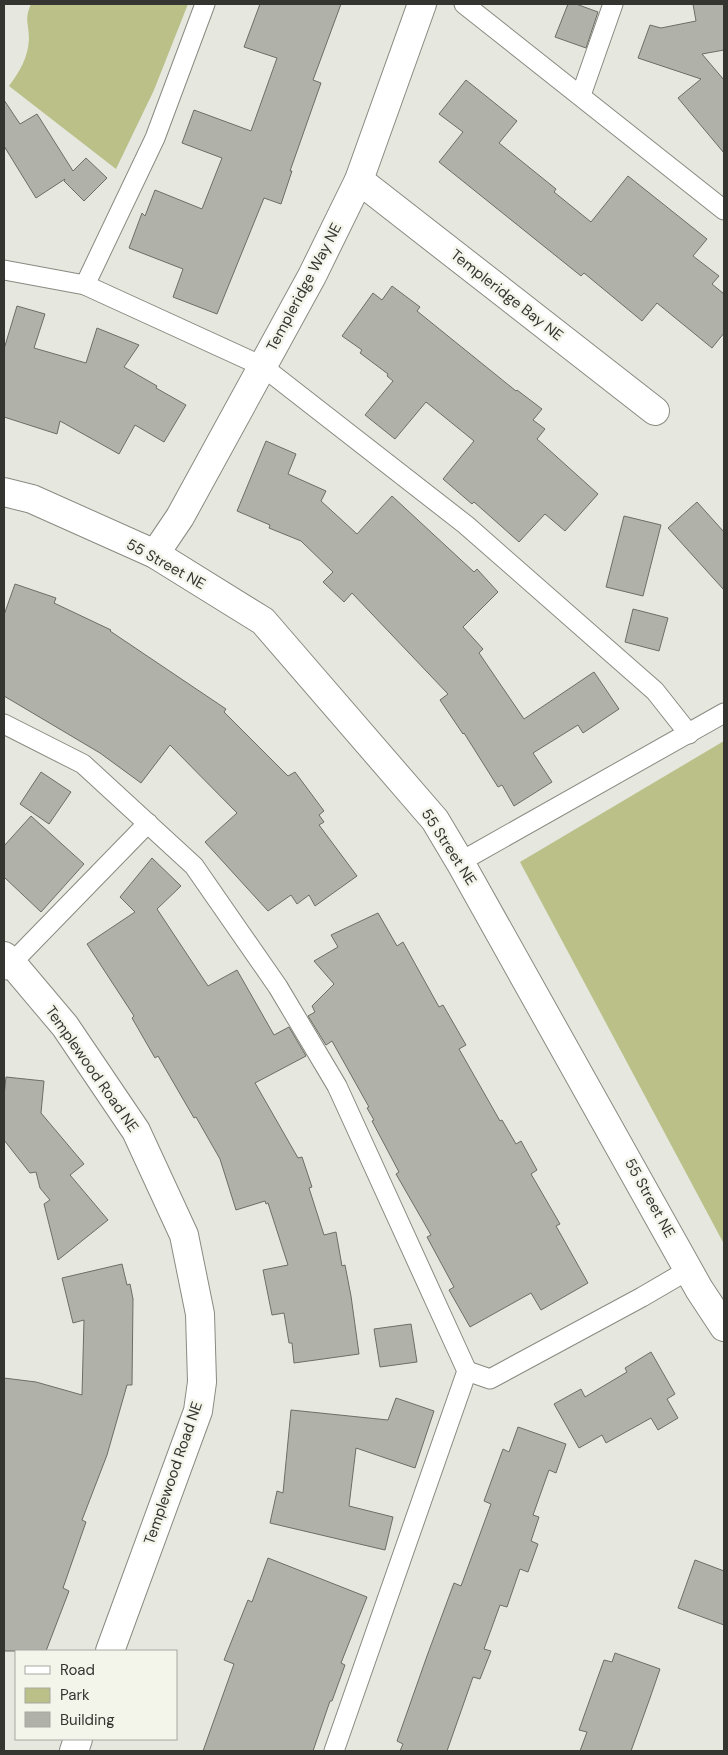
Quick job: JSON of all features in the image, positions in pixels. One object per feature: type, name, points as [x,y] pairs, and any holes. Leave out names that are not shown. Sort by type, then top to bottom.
[{"type":"street","name":"Templeridge Way NE","points":[[154,554],[180,517],[312,276],[359,180],[422,4]]},
{"type":"street","name":"Templeridge Bay NE","points":[[359,180],[655,411]]},
{"type":"street","name":"55 Street NE","points":[[4,492],[32,499],[154,554],[262,621],[435,820],[699,1288],[724,1327]]},
{"type":"street","name":"Templewood Road NE","points":[[6,963],[65,1026],[136,1131],[184,1235],[200,1314],[202,1382],[198,1411],[110,1650]]},
{"type":"lane","points":[[85,285],[155,138],[205,4]]},
{"type":"lane","points":[[464,4],[724,210]]},
{"type":"lane","points":[[581,95],[613,4]]},
{"type":"lane","points":[[4,270],[85,285],[262,366],[466,525],[655,691],[688,734]]},
{"type":"lane","points":[[460,862],[724,713]]},
{"type":"lane","points":[[4,724],[83,764],[194,866],[278,987],[337,1086],[467,1371],[334,1751]]},
{"type":"lane","points":[[6,963],[148,823]]},
{"type":"lane","points":[[467,1371],[490,1379],[690,1269]]},
{"type":"green space","points":[[31,4],[188,4],[154,90],[116,169],[9,86],[20,70],[27,52],[29,39],[27,18]]},
{"type":"green space","points":[[724,741],[724,1244],[520,862]]},
{"type":"building","points":[[260,4],[341,4],[313,80],[321,83],[290,171],[292,171],[281,204],[264,198],[217,314],[173,297],[183,269],[129,248],[142,213],[145,216],[155,190],[202,209],[222,158],[182,143],[194,110],[251,131],[277,58],[244,47]]},
{"type":"building","points":[[568,4],[576,4],[598,12],[586,48],[555,37]]},
{"type":"building","points":[[693,4],[724,4],[724,50],[702,54],[724,80],[724,153],[678,98],[701,79],[638,58],[650,25],[661,28],[696,21]]},
{"type":"building","points":[[466,80],[517,121],[499,143],[556,189],[554,192],[591,222],[628,176],[707,239],[693,256],[719,276],[712,284],[724,294],[724,333],[712,348],[657,303],[642,321],[584,273],[581,276],[439,162],[463,132],[439,114]]},
{"type":"building","points":[[4,100],[20,124],[37,114],[73,171],[86,158],[107,178],[84,201],[64,181],[65,179],[36,198],[4,146]]},
{"type":"building","points":[[392,286],[420,307],[417,311],[516,391],[542,409],[533,420],[545,429],[537,439],[598,494],[565,531],[545,514],[519,542],[474,502],[472,504],[443,479],[474,441],[426,402],[395,439],[365,415],[393,381],[387,376],[388,374],[360,353],[362,350],[342,336],[373,293],[382,300]]},
{"type":"building","points":[[17,306],[45,314],[34,348],[86,363],[97,328],[139,345],[124,367],[186,405],[164,442],[135,425],[119,454],[60,421],[57,434],[4,417],[4,349]]},
{"type":"building","points":[[266,441],[296,454],[288,474],[326,491],[321,501],[357,534],[392,496],[474,572],[477,569],[498,592],[463,627],[483,649],[479,653],[524,719],[594,672],[619,709],[583,733],[578,725],[533,753],[552,782],[514,806],[502,785],[498,787],[464,733],[440,700],[448,694],[352,593],[344,602],[323,582],[333,572],[301,541],[269,528],[270,525],[237,511]]},
{"type":"building","points":[[697,502],[724,532],[724,590],[668,528]]},
{"type":"building","points":[[624,516],[661,525],[643,596],[606,587]]},
{"type":"building","points":[[15,584],[56,598],[54,603],[111,630],[226,709],[224,712],[288,776],[295,772],[324,811],[319,815],[324,822],[319,825],[357,876],[315,906],[309,895],[297,904],[291,895],[268,911],[205,842],[237,813],[170,745],[141,783],[100,753],[4,696],[4,615]]},
{"type":"building","points":[[633,609],[668,618],[659,651],[625,642]]},
{"type":"building","points":[[41,772],[71,792],[49,824],[20,804]]},
{"type":"building","points":[[31,816],[84,864],[41,912],[4,877],[4,846]]},
{"type":"building","points":[[152,858],[181,886],[157,909],[208,986],[237,970],[274,1035],[289,1027],[306,1056],[255,1083],[298,1158],[302,1157],[312,1187],[309,1188],[324,1235],[336,1232],[342,1266],[345,1265],[351,1296],[359,1354],[294,1363],[292,1343],[289,1343],[284,1313],[272,1315],[263,1270],[288,1265],[268,1203],[266,1204],[265,1201],[236,1210],[220,1159],[158,1056],[155,1058],[132,1018],[134,1016],[87,944],[135,912],[120,897]]},
{"type":"building","points":[[378,913],[397,946],[403,942],[439,1007],[443,1005],[466,1045],[459,1049],[500,1121],[502,1120],[516,1144],[521,1141],[537,1170],[531,1174],[560,1224],[556,1226],[588,1283],[541,1310],[531,1293],[470,1327],[449,1290],[454,1287],[427,1237],[431,1235],[396,1174],[399,1172],[372,1121],[374,1120],[367,1108],[369,1107],[332,1041],[326,1045],[308,1016],[315,1012],[312,1006],[334,984],[314,961],[338,947],[331,935]]},
{"type":"building","points":[[6,1077],[44,1081],[41,1113],[84,1164],[70,1175],[108,1220],[58,1260],[44,1204],[50,1200],[40,1188],[36,1172],[30,1173],[4,1140]]},
{"type":"building","points":[[122,1264],[127,1285],[130,1284],[133,1299],[132,1385],[127,1385],[107,1455],[82,1520],[86,1522],[63,1588],[69,1591],[46,1650],[4,1651],[4,1378],[36,1382],[82,1395],[84,1320],[73,1323],[62,1278]]},
{"type":"building","points":[[411,1324],[417,1362],[380,1367],[374,1329]]},
{"type":"building","points":[[651,1352],[675,1394],[667,1399],[678,1418],[658,1430],[651,1418],[606,1443],[602,1435],[579,1448],[554,1404],[581,1389],[585,1397],[627,1372],[625,1368]]},
{"type":"building","points":[[396,1398],[434,1411],[415,1468],[356,1448],[349,1506],[393,1517],[385,1550],[270,1523],[277,1491],[283,1493],[291,1410],[388,1420]]},
{"type":"building","points":[[518,1427],[566,1444],[556,1473],[549,1470],[533,1515],[539,1517],[531,1541],[538,1544],[528,1572],[520,1569],[507,1607],[500,1605],[484,1649],[491,1651],[480,1679],[473,1677],[447,1751],[400,1751],[403,1744],[397,1741],[427,1656],[454,1583],[461,1586],[491,1504],[484,1501],[503,1449],[509,1452]]},
{"type":"building","points":[[268,1558],[367,1597],[341,1663],[345,1665],[332,1701],[330,1701],[313,1751],[203,1751],[234,1664],[224,1660],[248,1600],[252,1602]]},
{"type":"building","points":[[695,1560],[724,1571],[724,1625],[678,1608]]},
{"type":"building","points":[[615,1653],[660,1669],[650,1698],[631,1751],[580,1751],[587,1732],[579,1730],[604,1660],[612,1662]]}]
